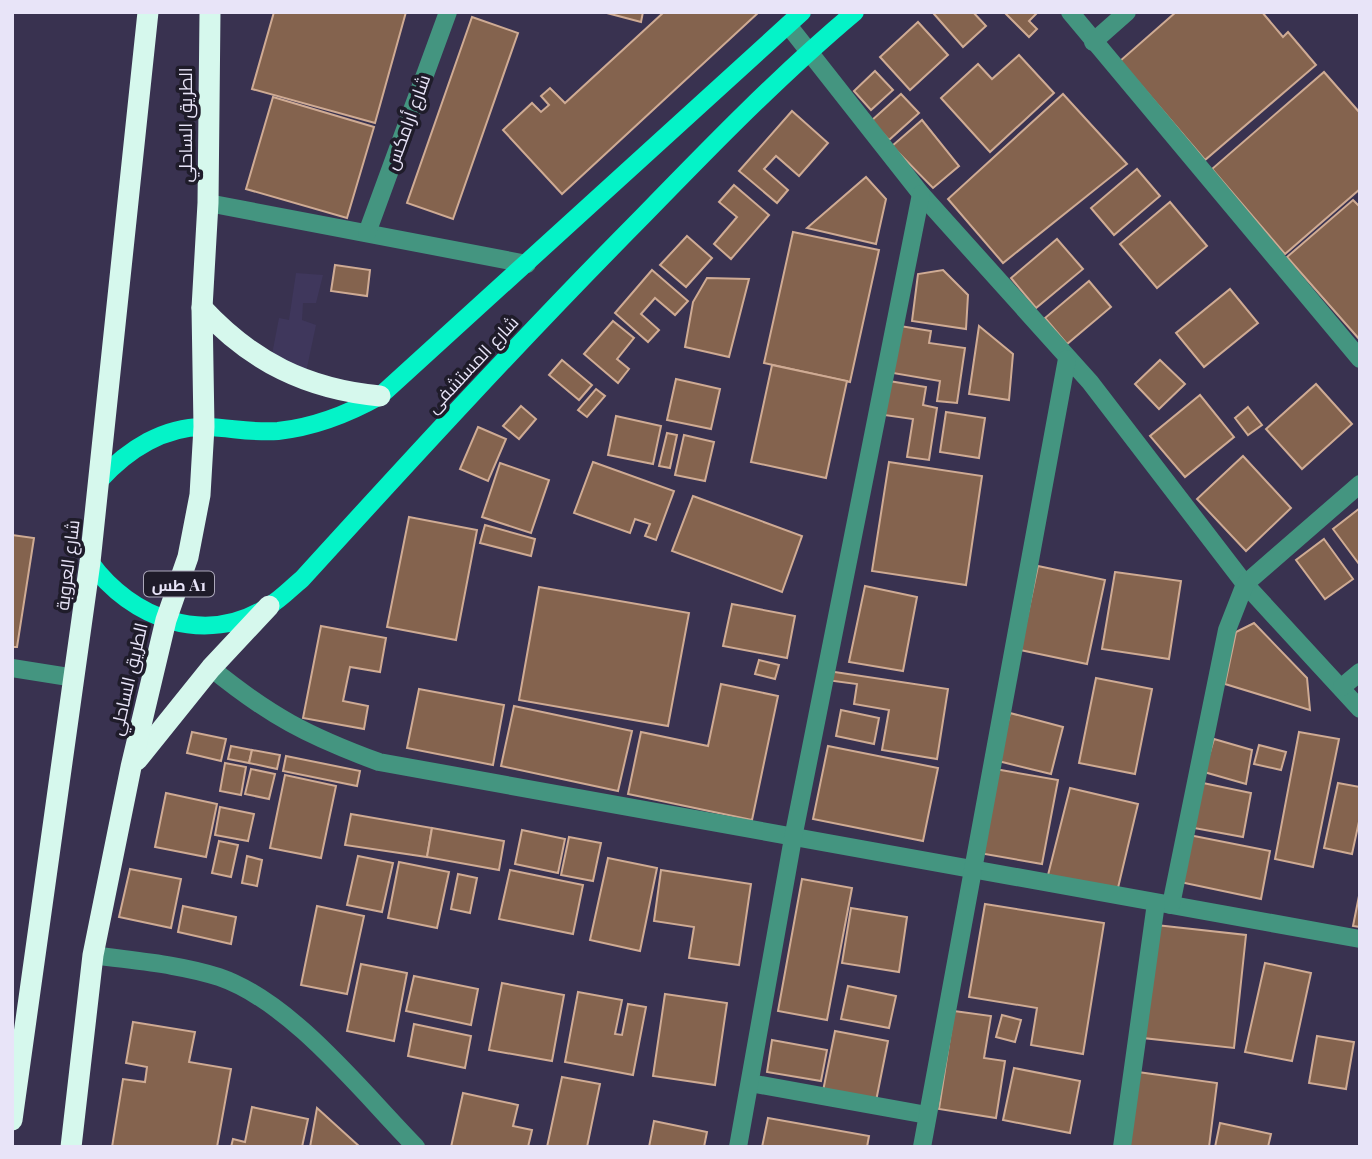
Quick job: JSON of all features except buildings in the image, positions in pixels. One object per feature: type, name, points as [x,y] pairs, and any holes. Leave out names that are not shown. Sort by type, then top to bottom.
[{"type":"highway","name":"شارع العروبة","points":[[12,1120],[90,562],[148,12]]},
{"type":"highway","name":"الطريق الساحلي","points":[[71,1147],[93,955],[131,767],[166,620],[196,525],[204,427],[202,308],[208,203],[210,12]]},
{"type":"highway","points":[[202,308],[225,333],[281,372],[345,393],[380,396]]},
{"type":"highway","points":[[131,767],[211,668],[269,607]]},
{"type":"main road","name":"شارع المستشفى","points":[[100,480],[129,452],[147,442],[185,429],[204,427],[253,432],[302,427],[355,410],[380,396],[802,12]]},
{"type":"main road","name":"شارع المستشفى","points":[[90,562],[107,585],[124,600],[166,620],[208,624],[249,616],[269,607],[302,579],[580,280],[810,50],[855,12]]},
{"type":"street","name":"شارع أرامكس","points":[[367,233],[448,12]]},
{"type":"street","points":[[1070,12],[1360,359]]},
{"type":"street","points":[[1093,42],[1127,12]]},
{"type":"street","points":[[788,24],[921,194],[1109,406],[1245,584],[1360,709]]},
{"type":"street","points":[[738,1147],[793,838],[921,194]]},
{"type":"street","points":[[208,203],[527,264]]},
{"type":"street","points":[[922,1147],[1067,359]]},
{"type":"street","points":[[1122,1147],[1163,904],[1227,631],[1245,584],[1360,484]]},
{"type":"street","points":[[12,668],[75,678]]},
{"type":"street","points":[[211,668],[279,719],[315,738],[379,762],[1360,939]]},
{"type":"street","points":[[1342,687],[1360,672]]},
{"type":"street","points":[[93,955],[189,969],[246,989],[278,1009],[416,1147]]},
{"type":"street","points":[[750,1083],[928,1115]]},
{"type":"shaded area","points":[[296,273],[323,275],[316,303],[303,303],[302,320],[316,325],[305,377],[270,365],[279,318],[289,320]]}]
